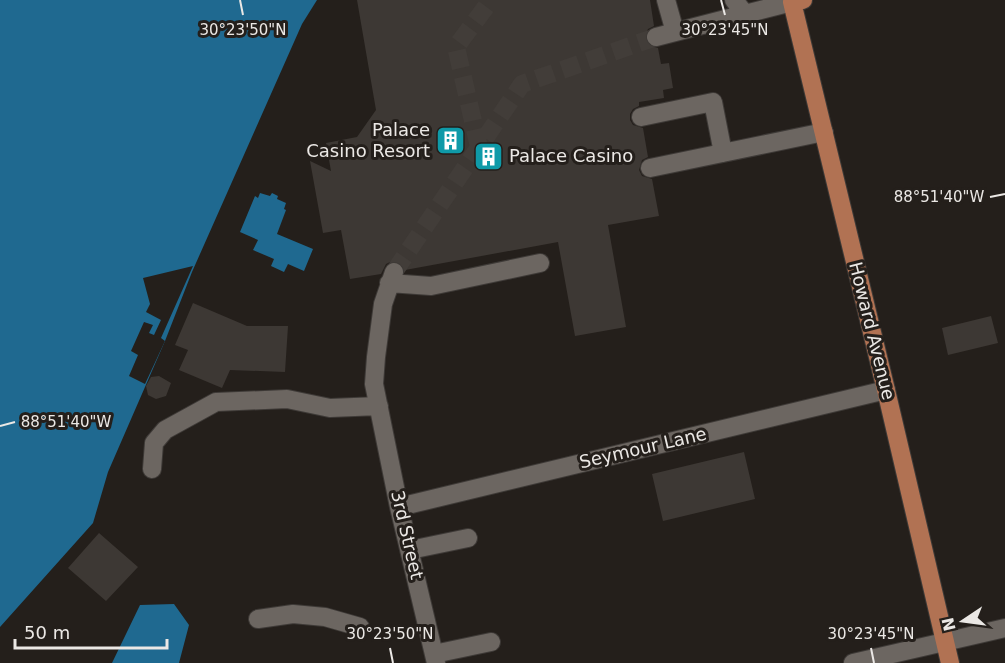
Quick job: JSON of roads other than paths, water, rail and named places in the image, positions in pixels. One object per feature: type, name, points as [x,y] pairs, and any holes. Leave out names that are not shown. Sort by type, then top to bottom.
[{"type":"main road","name":"Howard Avenue","points":[[796,1],[824,132],[950,663]]},
{"type":"street","points":[[666,0],[675,32]]},
{"type":"street","points":[[656,37],[739,7],[796,1]]},
{"type":"street","points":[[641,117],[713,102],[723,153]]},
{"type":"street","points":[[650,168],[824,132]]},
{"type":"street","name":"3rd Street","points":[[435,659],[399,507],[374,384],[375,357],[383,304],[392,277],[431,286],[540,263]]},
{"type":"street","name":"Seymour Lane","points":[[399,507],[886,390]]},
{"type":"street","points":[[152,469],[154,443],[165,430],[216,402],[287,399],[330,408],[379,406]]},
{"type":"street","points":[[410,550],[468,538]]},
{"type":"street","points":[[258,619],[293,614],[325,617],[360,627]]},
{"type":"street","points":[[853,663],[1005,628]]},
{"type":"street","points":[[435,659],[491,642]]},
{"type":"water","points":[[0,0],[317,0],[302,24],[192,272],[165,341],[108,472],[93,523],[0,627]]},
{"type":"water","points":[[260,193],[270,196],[272,193],[278,196],[277,199],[286,203],[284,209],[286,210],[277,234],[313,249],[304,271],[288,264],[284,272],[271,266],[274,259],[253,250],[258,240],[240,232],[255,196],[258,198]]},
{"type":"water","points":[[174,604],[189,625],[179,663],[112,663],[140,605]]},
{"type":"tunnel","points":[[479,147],[456,47],[491,0]]},
{"type":"tunnel","points":[[394,272],[522,84],[656,37]]},
{"type":"place","name":"Palace Casino Resort","points":[[451,140]]},
{"type":"place","name":"Palace Casino","points":[[488,156]]}]
